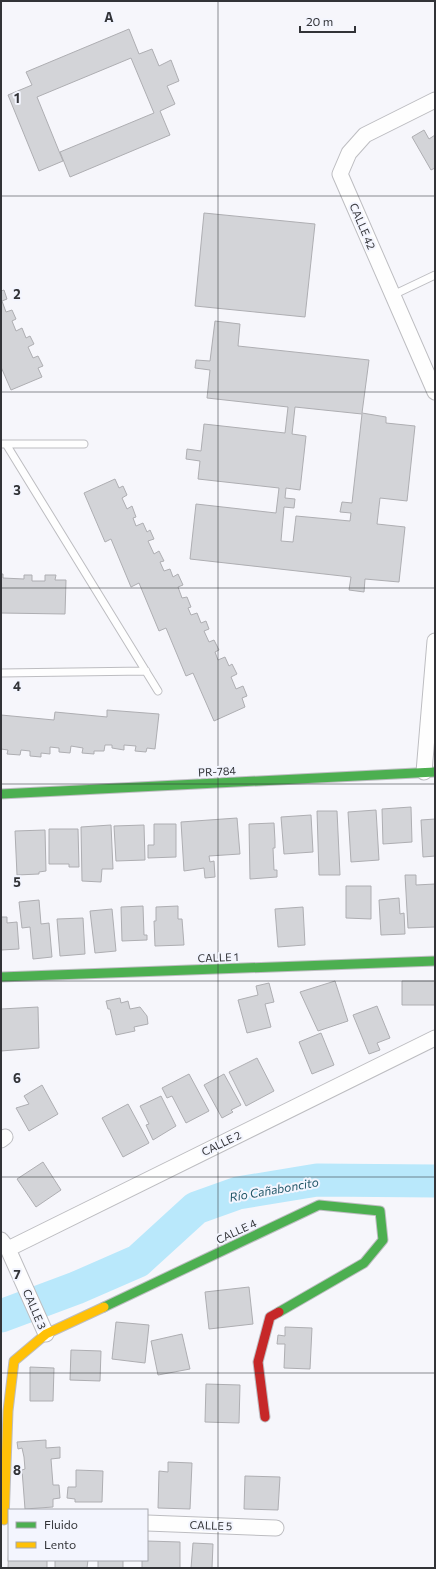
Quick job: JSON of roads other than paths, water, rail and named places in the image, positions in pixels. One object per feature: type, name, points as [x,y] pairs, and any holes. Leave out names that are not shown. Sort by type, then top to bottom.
[{"type":"street","name":"CALLE 42","points":[[435,100],[365,135],[349,153],[340,174],[435,392]]},
{"type":"street","points":[[429,772],[435,641]]},
{"type":"street","name":"PR-784","points":[[1,794],[429,772]]},
{"type":"street","name":"CALLE 1","points":[[1,977],[435,961]]},
{"type":"street","name":"CALLE 2","points":[[4,1245],[435,1038]]},
{"type":"street","name":"CALLE 4","points":[[5,1520],[8,1411],[14,1361],[46,1334],[319,1205],[380,1211],[383,1240],[364,1264],[270,1317],[258,1362],[265,1417]]},
{"type":"street","name":"CALLE 3","points":[[4,1245],[22,1278],[46,1334]]},
{"type":"street","name":"CALLE 5","points":[[148,1523],[276,1528]]},
{"type":"lane","points":[[393,295],[435,275]]},
{"type":"lane","points":[[4,444],[84,444]]},
{"type":"lane","points":[[4,444],[158,691]]},
{"type":"lane","points":[[1,673],[146,671]]},
{"type":"waterway","name":"Río Cañaboncito","points":[[1,1316],[76,1288],[138,1261],[196,1208],[238,1193],[317,1180],[435,1181]]}]
